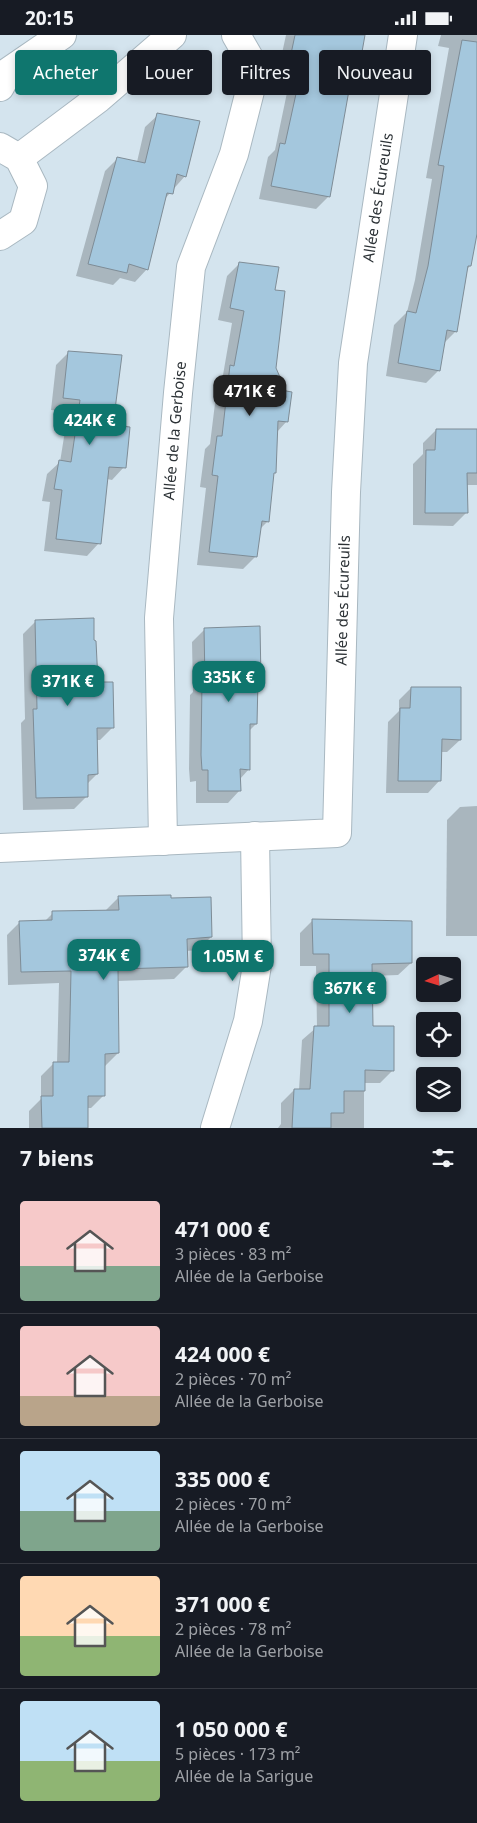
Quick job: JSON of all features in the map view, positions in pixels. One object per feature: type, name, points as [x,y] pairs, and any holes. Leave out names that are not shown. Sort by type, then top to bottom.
[{"type":"street","points":[[0,87],[8,72],[62,35]]},
{"type":"street","points":[[0,236],[23,221],[33,187],[10,152],[99,98],[172,35]]},
{"type":"street","name":"Allée de la Gerboise","points":[[162,841],[159,618],[178,393],[191,267],[234,154],[250,91],[251,61],[236,35]]},
{"type":"street","name":"Allée des Écureuils","points":[[0,848],[337,833],[346,492],[353,363],[403,35]]},
{"type":"street","points":[[216,1128],[248,1021],[257,965],[255,836]]},
{"type":"building","points":[[295,35],[365,35],[362,50],[319,50],[319,95],[348,95],[330,197],[271,186],[280,143],[285,144],[296,95],[309,95],[309,50],[292,50]]},
{"type":"building","points":[[462,40],[477,42],[477,234],[471,266],[468,266],[457,332],[447,330],[440,371],[398,363],[407,311],[416,313],[428,266],[444,166],[438,165]]},
{"type":"building","points":[[157,113],[200,121],[186,177],[177,174],[173,194],[167,193],[148,270],[129,264],[127,273],[88,264],[117,157],[145,163]]},
{"type":"building","points":[[239,262],[279,267],[275,290],[285,291],[276,368],[286,391],[292,392],[288,422],[278,421],[276,473],[274,473],[269,522],[262,521],[257,557],[209,552],[218,476],[212,475],[217,436],[222,436],[230,365],[234,366],[244,311],[230,308]]},
{"type":"building","points":[[68,351],[122,355],[113,425],[130,427],[126,468],[109,467],[101,544],[56,539],[62,490],[54,489],[59,460],[71,462],[80,400],[63,398]]},
{"type":"building","points":[[436,429],[477,429],[477,473],[467,473],[468,513],[425,513],[426,450],[435,450]]},
{"type":"building","points":[[94,618],[98,682],[113,682],[114,728],[97,728],[98,774],[88,775],[88,797],[36,798],[33,709],[37,709],[35,620]]},
{"type":"building","points":[[260,626],[261,680],[258,680],[257,724],[250,724],[250,770],[240,769],[241,791],[208,791],[208,770],[202,770],[201,755],[202,681],[205,682],[204,628]]},
{"type":"building","points":[[411,687],[461,687],[461,740],[442,739],[441,781],[398,781],[400,708],[410,708]]},
{"type":"building","points":[[171,895],[171,898],[211,897],[212,937],[187,939],[188,967],[118,969],[119,1053],[105,1054],[105,1096],[88,1096],[88,1128],[42,1128],[41,1096],[53,1096],[53,1062],[69,1062],[71,971],[21,972],[19,921],[52,920],[52,911],[119,910],[118,896]]},
{"type":"building","points":[[312,919],[412,921],[412,963],[372,964],[373,1026],[394,1026],[394,1071],[365,1070],[365,1091],[344,1091],[344,1113],[331,1113],[331,1128],[292,1128],[294,1089],[310,1089],[314,1026],[329,1026],[329,954],[313,954]]}]
